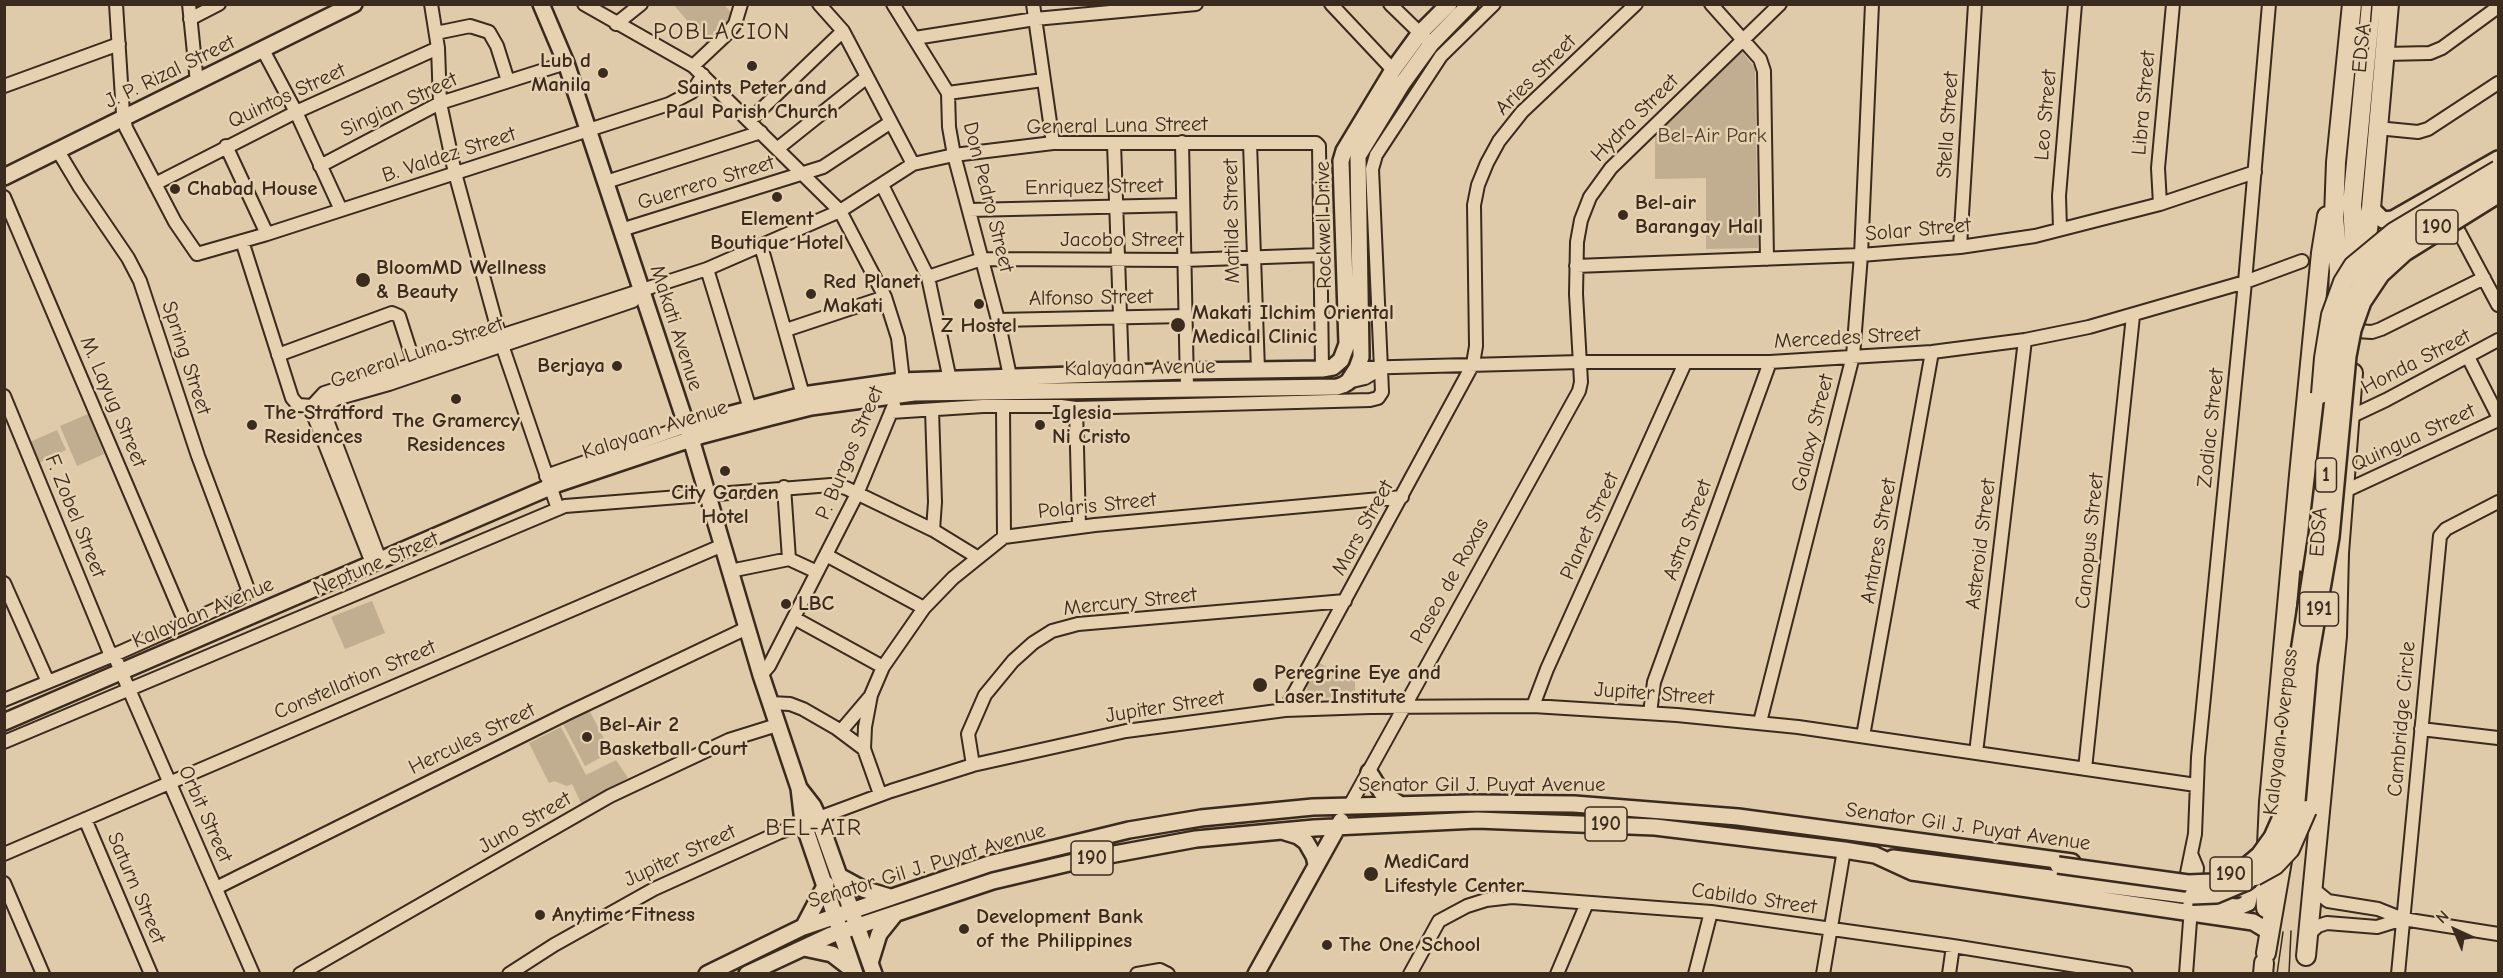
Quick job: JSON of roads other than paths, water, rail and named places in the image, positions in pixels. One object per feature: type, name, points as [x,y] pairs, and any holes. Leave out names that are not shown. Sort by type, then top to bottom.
[{"type":"highway","name":"EDSA","points":[[2265,963],[2268,931],[2286,840],[2293,783],[2300,678],[2326,479],[2339,271],[2334,217],[2336,162],[2352,4]]},
{"type":"highway","points":[[2358,296],[2352,205],[2371,4]]},
{"type":"highway","name":"EDSA","points":[[2305,965],[2337,636],[2339,553],[2358,296],[2371,208],[2389,4]]},
{"type":"highway","name":"1","points":[[2268,931],[2265,888],[2266,845],[2295,511],[2321,254],[2336,162]]},
{"type":"highway","points":[[2268,931],[2289,680],[2327,333],[2336,298],[2353,266],[2394,232],[2499,170]]},
{"type":"highway","points":[[2255,876],[2275,865],[2290,849],[2307,810],[2323,633],[2339,553]]},
{"type":"main road","name":"Makati Avenue","points":[[535,4],[548,22]]},
{"type":"main road","name":"Makati Avenue","points":[[541,4],[566,63],[688,432],[770,704],[799,788],[803,822],[855,972]]},
{"type":"main road","name":"Rockwell Drive","points":[[1357,368],[1361,357],[1358,156],[1402,84],[1425,39],[1449,4]]},
{"type":"main road","name":"Rockwell Drive","points":[[1328,368],[1341,360],[1347,345],[1341,161],[1347,143],[1393,70],[1425,39],[1470,4]]},
{"type":"main road","name":"J. P. Rizal Street","points":[[4,177],[351,5]]},
{"type":"main road","name":"190","points":[[2371,208],[2383,220],[2399,216],[2499,159]]},
{"type":"main road","name":"Kalayaan Overpass","points":[[1875,855],[1939,857],[2200,884],[2235,874],[2264,849],[2278,825],[2285,799],[2297,665],[2317,535],[2346,310],[2365,276],[2384,255],[2396,245],[2499,182]]},
{"type":"main road","name":"190","points":[[2401,255],[2419,238],[2499,194]]},
{"type":"main road","name":"Kalayaan Overpass","points":[[1893,838],[1939,857],[2192,896],[2216,895],[2239,887],[2255,876],[2281,845],[2295,812],[2309,664],[2331,537],[2348,356],[2358,314],[2374,284],[2395,261],[2499,194]]},
{"type":"main road","points":[[2358,296],[2372,275],[2401,255],[2457,228],[2499,203]]},
{"type":"main road","points":[[2401,255],[2387,238],[2387,230],[2399,216],[2403,230],[2408,236],[2419,238]]},
{"type":"main road","name":"Kalayaan Avenue","points":[[688,432],[900,388],[950,380],[1186,370],[1357,368]]},
{"type":"main road","points":[[1348,382],[1357,368]]},
{"type":"main road","name":"Kalayaan Avenue","points":[[4,722],[376,562],[548,481],[750,409],[803,395],[900,388],[914,393],[1187,387],[1337,387],[1348,382]]},
{"type":"main road","points":[[1369,772],[1382,794],[1401,804]]},
{"type":"main road","name":"Makati Avenue","points":[[799,788],[813,806],[818,817],[872,968]]},
{"type":"main road","name":"Senator Gil J. Puyat Avenue","points":[[707,974],[804,926],[989,864],[1129,830],[1242,813],[1350,805],[1574,804],[1738,817],[2191,878],[2222,878],[2234,873],[2253,860],[2266,845]]},
{"type":"main road","name":"Paseo de Roxas","points":[[1256,974],[1350,805]]},
{"type":"main road","name":"Senator Gil J. Puyat Avenue","points":[[747,974],[858,926],[993,882],[1082,860],[1196,839],[1337,827],[1477,820],[1571,822],[1666,829],[1844,850],[1875,855],[1912,872],[2253,922],[2268,931]]},
{"type":"main road","points":[[1280,832],[1298,836],[1306,842],[1316,864]]},
{"type":"main road","points":[[2160,909],[2178,903],[2239,907],[2244,906],[2250,898],[2250,892],[2244,889],[2184,886],[2165,874]]},
{"type":"main road","points":[[840,877],[863,889],[891,897]]},
{"type":"main road","points":[[804,926],[826,884]]},
{"type":"main road","points":[[872,968],[879,934],[895,914]]},
{"type":"main road","points":[[804,948],[832,954],[855,972]]},
{"type":"street","points":[[116,4],[126,128],[155,184]]},
{"type":"street","points":[[189,4],[197,83]]},
{"type":"street","points":[[190,19],[219,4]]},
{"type":"street","points":[[431,4],[438,48],[440,103],[455,172],[500,340],[558,509]]},
{"type":"street","name":"P. Burgos Street","points":[[584,4],[693,66],[840,212],[885,297],[898,338],[900,388],[891,412],[857,494],[769,666],[761,675]]},
{"type":"street","points":[[616,24],[641,4]]},
{"type":"street","points":[[693,66],[735,24],[741,4]]},
{"type":"street","points":[[819,4],[843,31],[912,164]]},
{"type":"street","name":"Don Pedro Street","points":[[893,4],[948,93],[949,127],[954,155],[998,320],[1010,376]]},
{"type":"street","points":[[1034,4],[1053,143]]},
{"type":"street","points":[[915,38],[1035,19],[1196,4]]},
{"type":"street","points":[[1331,4],[1393,70]]},
{"type":"street","points":[[1390,4],[1425,39]]},
{"type":"street","points":[[891,412],[1003,406],[1076,408],[1378,398],[1382,392],[1382,369],[1372,169],[1376,155],[1441,57],[1494,4]]},
{"type":"street","name":"Aries Street","points":[[1473,364],[1476,346],[1474,206],[1478,185],[1487,163],[1499,141],[1522,112],[1636,4]]},
{"type":"street","points":[[1711,4],[1760,59],[1764,71],[1767,259]]},
{"type":"street","name":"Hydra Street","points":[[1580,362],[1576,266],[1581,220],[1599,182],[1780,4]]},
{"type":"street","name":"Galaxy Street","points":[[1760,722],[1853,356],[1861,255],[1872,4]]},
{"type":"street","name":"Stella Street","points":[[1960,247],[1975,4]]},
{"type":"street","name":"Leo Street","points":[[2061,229],[2059,196],[2075,4]]},
{"type":"street","name":"Libra Street","points":[[2160,204],[2158,168],[2173,4]]},
{"type":"street","name":"Zodiac Street","points":[[2191,878],[2197,868],[2192,856],[2196,785],[2245,282],[2269,4]]},
{"type":"street","points":[[2385,54],[2430,53],[2442,48],[2499,7]]},
{"type":"street","points":[[436,33],[470,26],[489,32],[497,46],[508,81]]},
{"type":"street","points":[[749,121],[843,31]]},
{"type":"street","points":[[4,86],[119,44]]},
{"type":"street","name":"Quintos Street","points":[[155,184],[296,112],[438,48]]},
{"type":"street","points":[[263,50],[296,112],[341,210]]},
{"type":"street","name":"Singian Street","points":[[320,166],[440,103],[566,63]]},
{"type":"street","name":"B. Valdez Street","points":[[155,184],[175,222],[197,254],[267,234],[669,104],[692,92],[703,75]]},
{"type":"street","points":[[777,149],[867,77]]},
{"type":"street","points":[[948,93],[1043,80]]},
{"type":"street","points":[[2377,128],[2418,132],[2428,129],[2499,83]]},
{"type":"street","name":"Guerrero Street","points":[[621,230],[823,167],[891,122]]},
{"type":"street","points":[[606,182],[761,132]]},
{"type":"street","points":[[1182,142],[1187,387]]},
{"type":"street","name":"General Luna Street","points":[[345,483],[325,415],[326,405],[336,399],[435,362],[643,294],[707,269],[840,212],[912,164],[954,155],[1053,143],[1317,143],[1319,146],[1320,255]]},
{"type":"street","points":[[1114,143],[1122,372]]},
{"type":"street","name":"Matilde Street","points":[[1250,143],[1252,258],[1258,370]]},
{"type":"street","points":[[226,146],[267,234]]},
{"type":"street","name":"Spring Street","points":[[58,151],[128,258],[140,281],[198,456],[249,592],[239,599],[186,622]]},
{"type":"street","name":"Solar Street","points":[[1576,266],[1861,255],[1960,247],[2035,236],[2160,204],[2255,172]]},
{"type":"street","points":[[882,185],[928,277],[950,380]]},
{"type":"street","name":"M. Layug Street","points":[[4,197],[186,622]]},
{"type":"street","name":"Enriquez Street","points":[[969,210],[1183,205]]},
{"type":"street","points":[[2457,228],[2499,305]]},
{"type":"street","points":[[242,241],[292,398],[298,405],[312,406]]},
{"type":"street","points":[[761,246],[803,395]]},
{"type":"street","points":[[1320,255],[1328,368]]},
{"type":"street","name":"Jacobo Street","points":[[928,277],[982,259],[1184,260],[1320,255]]},
{"type":"street","name":"Mercedes Street","points":[[1357,368],[1580,362],[1770,362],[1932,352],[2025,340],[2133,316],[2245,282],[2302,261]]},
{"type":"street","points":[[707,269],[750,409]]},
{"type":"street","points":[[2356,331],[2372,332],[2381,329],[2484,278]]},
{"type":"street","points":[[786,330],[885,297]]},
{"type":"street","points":[[278,355],[392,313],[399,316],[414,363]]},
{"type":"street","name":"Alfonso Street","points":[[998,320],[1185,316]]},
{"type":"street","name":"Canopus Street","points":[[2085,769],[2133,316]]},
{"type":"street","name":"Asteroid Street","points":[[1976,753],[2025,340]]},
{"type":"street","name":"Honda Street","points":[[2350,417],[2499,340]]},
{"type":"street","name":"Antares Street","points":[[1863,736],[1932,352]]},
{"type":"street","points":[[2468,357],[2499,418]]},
{"type":"street","name":"General Luna Street","points":[[376,562],[345,483],[313,414],[312,406],[327,391],[414,363],[435,362]]},
{"type":"street","name":"Paseo de Roxas","points":[[1350,805],[1579,391],[1580,362]]},
{"type":"street","name":"Astra Street","points":[[1650,713],[1654,682],[1770,362]]},
{"type":"street","name":"Planet Street","points":[[1533,706],[1546,669],[1685,363]]},
{"type":"street","name":"Mars Street","points":[[1285,710],[1473,364]]},
{"type":"street","name":"Mercedes Street","points":[[1348,382],[1365,378],[1382,369]]},
{"type":"street","name":"F. Zobel Street","points":[[4,396],[118,672]]},
{"type":"street","points":[[1003,406],[1004,537]]},
{"type":"street","points":[[1076,408],[1080,527]]},
{"type":"street","points":[[932,410],[935,502],[933,530]]},
{"type":"street","name":"Quingua Street","points":[[2345,491],[2499,418]]},
{"type":"street","name":"Neptune Street","points":[[4,742],[565,506],[831,484],[933,530],[977,557]]},
{"type":"street","points":[[784,487],[789,558]]},
{"type":"street","name":"Polaris Street","points":[[880,794],[864,748],[871,695],[883,667],[924,608],[977,557],[1004,537],[1080,527],[1402,496]]},
{"type":"street","name":"Cambridge Circle","points":[[2398,974],[2440,536],[2446,529],[2499,502]]},
{"type":"street","name":"Constellation Street","points":[[4,854],[723,545]]},
{"type":"street","points":[[826,555],[924,608]]},
{"type":"street","points":[[730,571],[789,558],[817,572]]},
{"type":"street","points":[[4,583],[48,682]]},
{"type":"street","name":"Mercury Street","points":[[973,765],[968,734],[985,695],[1013,661],[1033,643],[1052,631],[1078,624],[1345,601]]},
{"type":"street","points":[[794,618],[883,667]]},
{"type":"street","points":[[4,700],[186,622]]},
{"type":"street","name":"Hercules Street","points":[[216,888],[557,718],[747,628]]},
{"type":"street","name":"Orbit Street","points":[[118,672],[253,974]]},
{"type":"street","name":"Polaris Street","points":[[841,731],[871,695]]},
{"type":"street","points":[[770,704],[790,704],[803,709],[841,731],[864,748]]},
{"type":"street","name":"Jupiter Street","points":[[509,974],[554,945],[654,889],[803,822],[880,794],[973,765],[1152,727],[1285,710],[1533,706],[1760,722],[2196,785]]},
{"type":"street","name":"Juno Street","points":[[300,974],[610,796],[729,740],[777,725]]},
{"type":"street","points":[[2421,729],[2499,738]]},
{"type":"street","name":"Saturn Street","points":[[85,819],[151,974]]},
{"type":"street","points":[[1822,974],[1844,850]]},
{"type":"street","points":[[4,883],[43,974]]},
{"type":"street","points":[[2312,888],[2328,901],[2378,909],[2403,919],[2499,934]]},
{"type":"street","name":"Cabildo Street","points":[[1410,974],[1439,921],[1467,906],[1486,900],[1512,897],[1711,912],[1953,946],[2066,969],[2126,974]]},
{"type":"street","points":[[1557,974],[1587,903]]},
{"type":"street","points":[[1695,974],[1711,912]]},
{"type":"street","points":[[2308,934],[2318,926],[2327,923],[2377,927],[2403,919]]},
{"type":"street","points":[[2186,974],[2190,921]]},
{"type":"street","points":[[1949,974],[1953,946]]},
{"type":"street","points":[[1137,974],[1160,970],[1168,974]]},
{"type":"tram line","points":[[2367,66],[2372,4]]},
{"type":"tram line","points":[[2289,974],[2291,931]]},
{"type":"tram line","points":[[2277,974],[2283,932]]},
{"type":"place","name":"Saints Peter and Paul Parish Church","points":[[752,66]]},
{"type":"place","name":"Lub d Manila","points":[[603,73]]},
{"type":"place","name":"Chabad House","points":[[175,189]]},
{"type":"place","name":"Element Boutique Hotel","points":[[777,197]]},
{"type":"place","name":"Bel-air Barangay Hall","points":[[1623,215]]},
{"type":"place","name":"BloomMD Wellness & Beauty","points":[[363,280]]},
{"type":"place","name":"Red Planet Makati","points":[[811,294]]},
{"type":"place","name":"Z Hostel","points":[[979,304]]},
{"type":"place","name":"Makati Ilchim Oriental Medical Clinic","points":[[1178,325]]},
{"type":"place","name":"Berjaya","points":[[617,366]]},
{"type":"place","name":"The Gramercy Residences","points":[[456,399]]},
{"type":"place","name":"The Stratford Residences","points":[[252,425]]},
{"type":"place","name":"Iglesia Ni Cristo","points":[[1040,425]]},
{"type":"place","name":"City Garden Hotel","points":[[725,471]]},
{"type":"place","name":"LBC","points":[[786,604]]},
{"type":"place","name":"Peregrine Eye and Laser Institute","points":[[1260,685]]},
{"type":"place","name":"Bel-Air 2 Basketball Court","points":[[587,737]]},
{"type":"place","name":"MediCard Lifestyle Center","points":[[1371,874]]},
{"type":"place","name":"Anytime Fitness","points":[[540,915]]},
{"type":"place","name":"Development Bank of the Philippines","points":[[964,929]]},
{"type":"place","name":"The One School","points":[[1327,945]]},
{"type":"district","name":"POBLACION","points":[[722,32]]},
{"type":"district","name":"BEL-AIR","points":[[814,828]]},
{"type":"park label","name":"Bel-Air Park","points":[[1712,136]]}]
